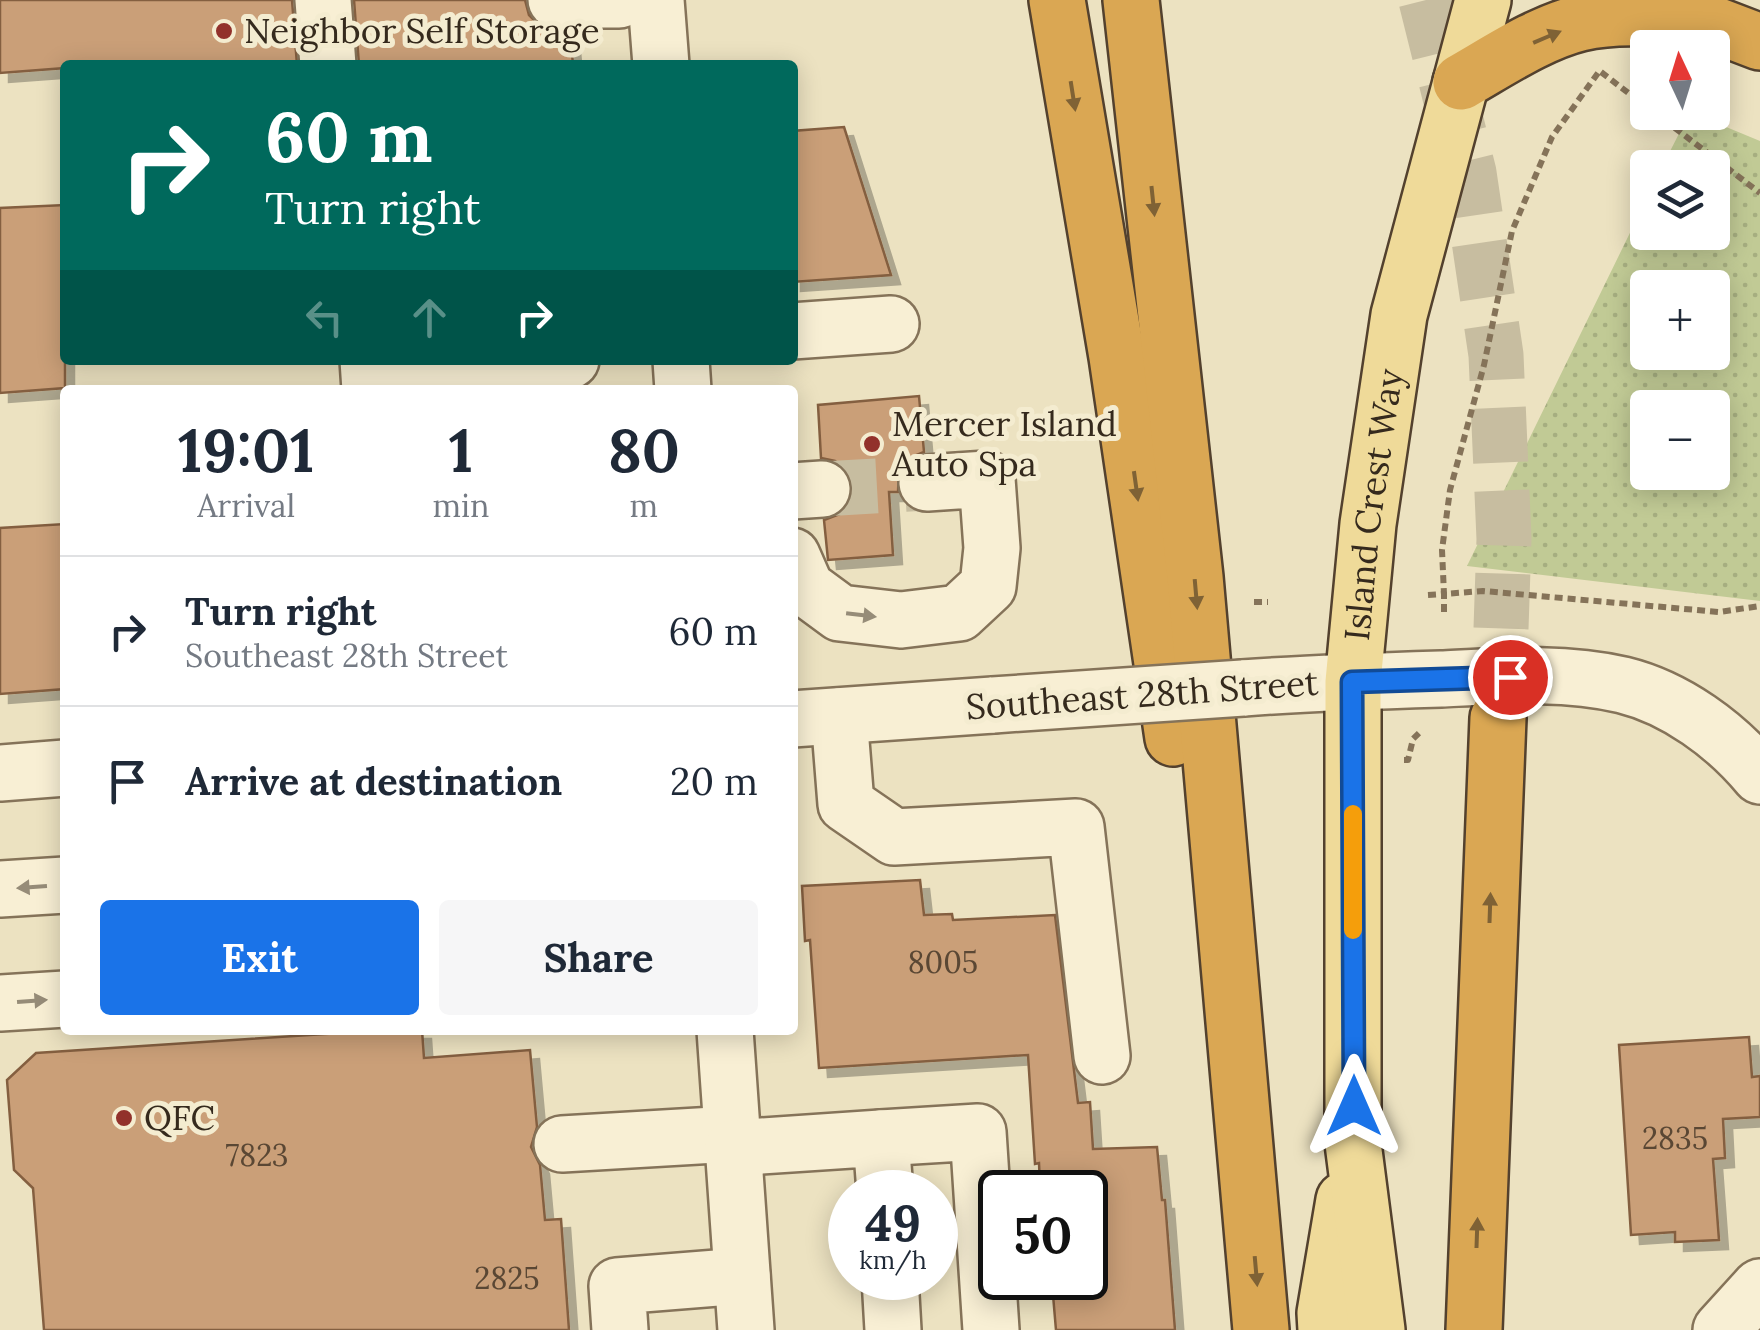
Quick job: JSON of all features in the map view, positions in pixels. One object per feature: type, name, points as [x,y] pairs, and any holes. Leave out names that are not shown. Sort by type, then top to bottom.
[{"type":"highway","points":[[1057,0],[1250,1212]]},
{"type":"highway","points":[[1131,0],[1194,578],[1261,1330]]},
{"type":"highway","points":[[1461,82],[1580,23],[1688,10],[1760,42]]},
{"type":"highway","points":[[1474,1330],[1498,718]]},
{"type":"main road","name":"Island Crest Way","points":[[1378,1330],[1354,1143],[1352,682],[1368,524],[1400,315],[1483,0]]},
{"type":"main road","name":"Island Crest Way","points":[[1326,1330],[1325,1313],[1354,1143]]},
{"type":"street","points":[[324,0],[328,60]]},
{"type":"street","points":[[345,0],[349,60]]},
{"type":"street","points":[[556,0],[620,0]]},
{"type":"street","points":[[656,0],[660,60]]},
{"type":"street","points":[[798,331],[891,324]]},
{"type":"street","points":[[389,378],[520,365]]},
{"type":"street","points":[[798,570],[806,588],[840,613],[901,620],[959,613],[988,586],[992,548],[987,479],[926,483]]},
{"type":"street","name":"Southeast 28th Street","points":[[816,717],[1352,682],[1568,677],[1624,685],[1680,707],[1742,755],[1760,776]]},
{"type":"street","points":[[816,717],[846,804],[894,836],[1076,827],[1102,1056]]},
{"type":"street","points":[[0,773],[60,768]]},
{"type":"street","points":[[0,888],[60,884]]},
{"type":"street","points":[[0,1003],[60,999]]},
{"type":"street","points":[[725,1035],[746,1330]]},
{"type":"street","points":[[562,1144],[881,1138],[978,1132],[991,1330]]},
{"type":"street","points":[[881,1138],[883,1170]]},
{"type":"street","points":[[620,1330],[617,1286],[742,1276]]},
{"type":"street","points":[[1721,1330],[1760,1287]]},
{"type":"street","points":[[891,1300],[893,1330]]},
{"type":"path","points":[[1596,61],[1600,70],[1630,94]]},
{"type":"path","points":[[1444,616],[1442,550],[1450,490],[1484,365],[1512,231],[1552,137],[1600,70]]},
{"type":"path","points":[[1678,130],[1760,192]]},
{"type":"path","points":[[1428,595],[1483,591],[1718,612],[1760,606]]},
{"type":"path","points":[[1254,602],[1268,602]]},
{"type":"green space","points":[[1730,129],[1760,141],[1760,601],[1467,566],[1630,233],[1630,250],[1730,250],[1730,150],[1671,150],[1681,130]]},
{"type":"building","points":[[0,0],[292,0],[297,60],[60,60],[60,68],[0,73]]},
{"type":"building","points":[[354,0],[525,0],[529,15],[540,26],[570,31],[573,60],[359,60]]},
{"type":"building","points":[[844,127],[891,275],[798,282],[798,131]]},
{"type":"building","points":[[60,205],[60,365],[65,365],[65,385],[60,388],[0,393],[0,208]]},
{"type":"building","name":"Mercer Island Auto Spa","points":[[919,396],[924,452],[909,458],[899,470],[898,492],[889,492],[893,555],[828,560],[824,520],[840,514],[850,502],[853,488],[847,471],[835,461],[821,458],[818,405]]},
{"type":"building","points":[[60,524],[60,689],[0,694],[0,528]]},
{"type":"building","points":[[920,880],[924,915],[952,914],[953,920],[1055,915],[1078,1103],[1090,1102],[1093,1149],[1157,1147],[1175,1330],[1056,1330],[1053,1300],[1108,1300],[1108,1170],[1039,1170],[1039,1163],[1035,1164],[1028,1055],[819,1068],[802,886]]},
{"type":"building","points":[[311,1035],[422,1035],[424,1058],[530,1050],[537,1127],[531,1147],[540,1165],[545,1220],[561,1219],[569,1330],[44,1330],[33,1188],[14,1170],[7,1080],[36,1053]]},
{"type":"building","points":[[1749,1037],[1752,1077],[1760,1076],[1760,1117],[1723,1119],[1725,1158],[1713,1159],[1719,1240],[1675,1242],[1675,1232],[1631,1235],[1619,1045]]},
{"type":"tunnel","points":[[1426,0],[1469,173],[1496,355],[1504,539],[1498,718]]},
{"type":"tunnel","points":[[822,489],[927,483]]},
{"type":"slow traffic","points":[[1353,814],[1353,930]]},
{"type":"place","name":"Neighbor Self Storage","points":[[224,31]]},
{"type":"place","name":"Mercer Island Auto Spa","points":[[872,444]]},
{"type":"place","name":"QFC","points":[[124,1118]]},
{"type":"route","points":[[1354,1106],[1352,682],[1510,677]]}]
